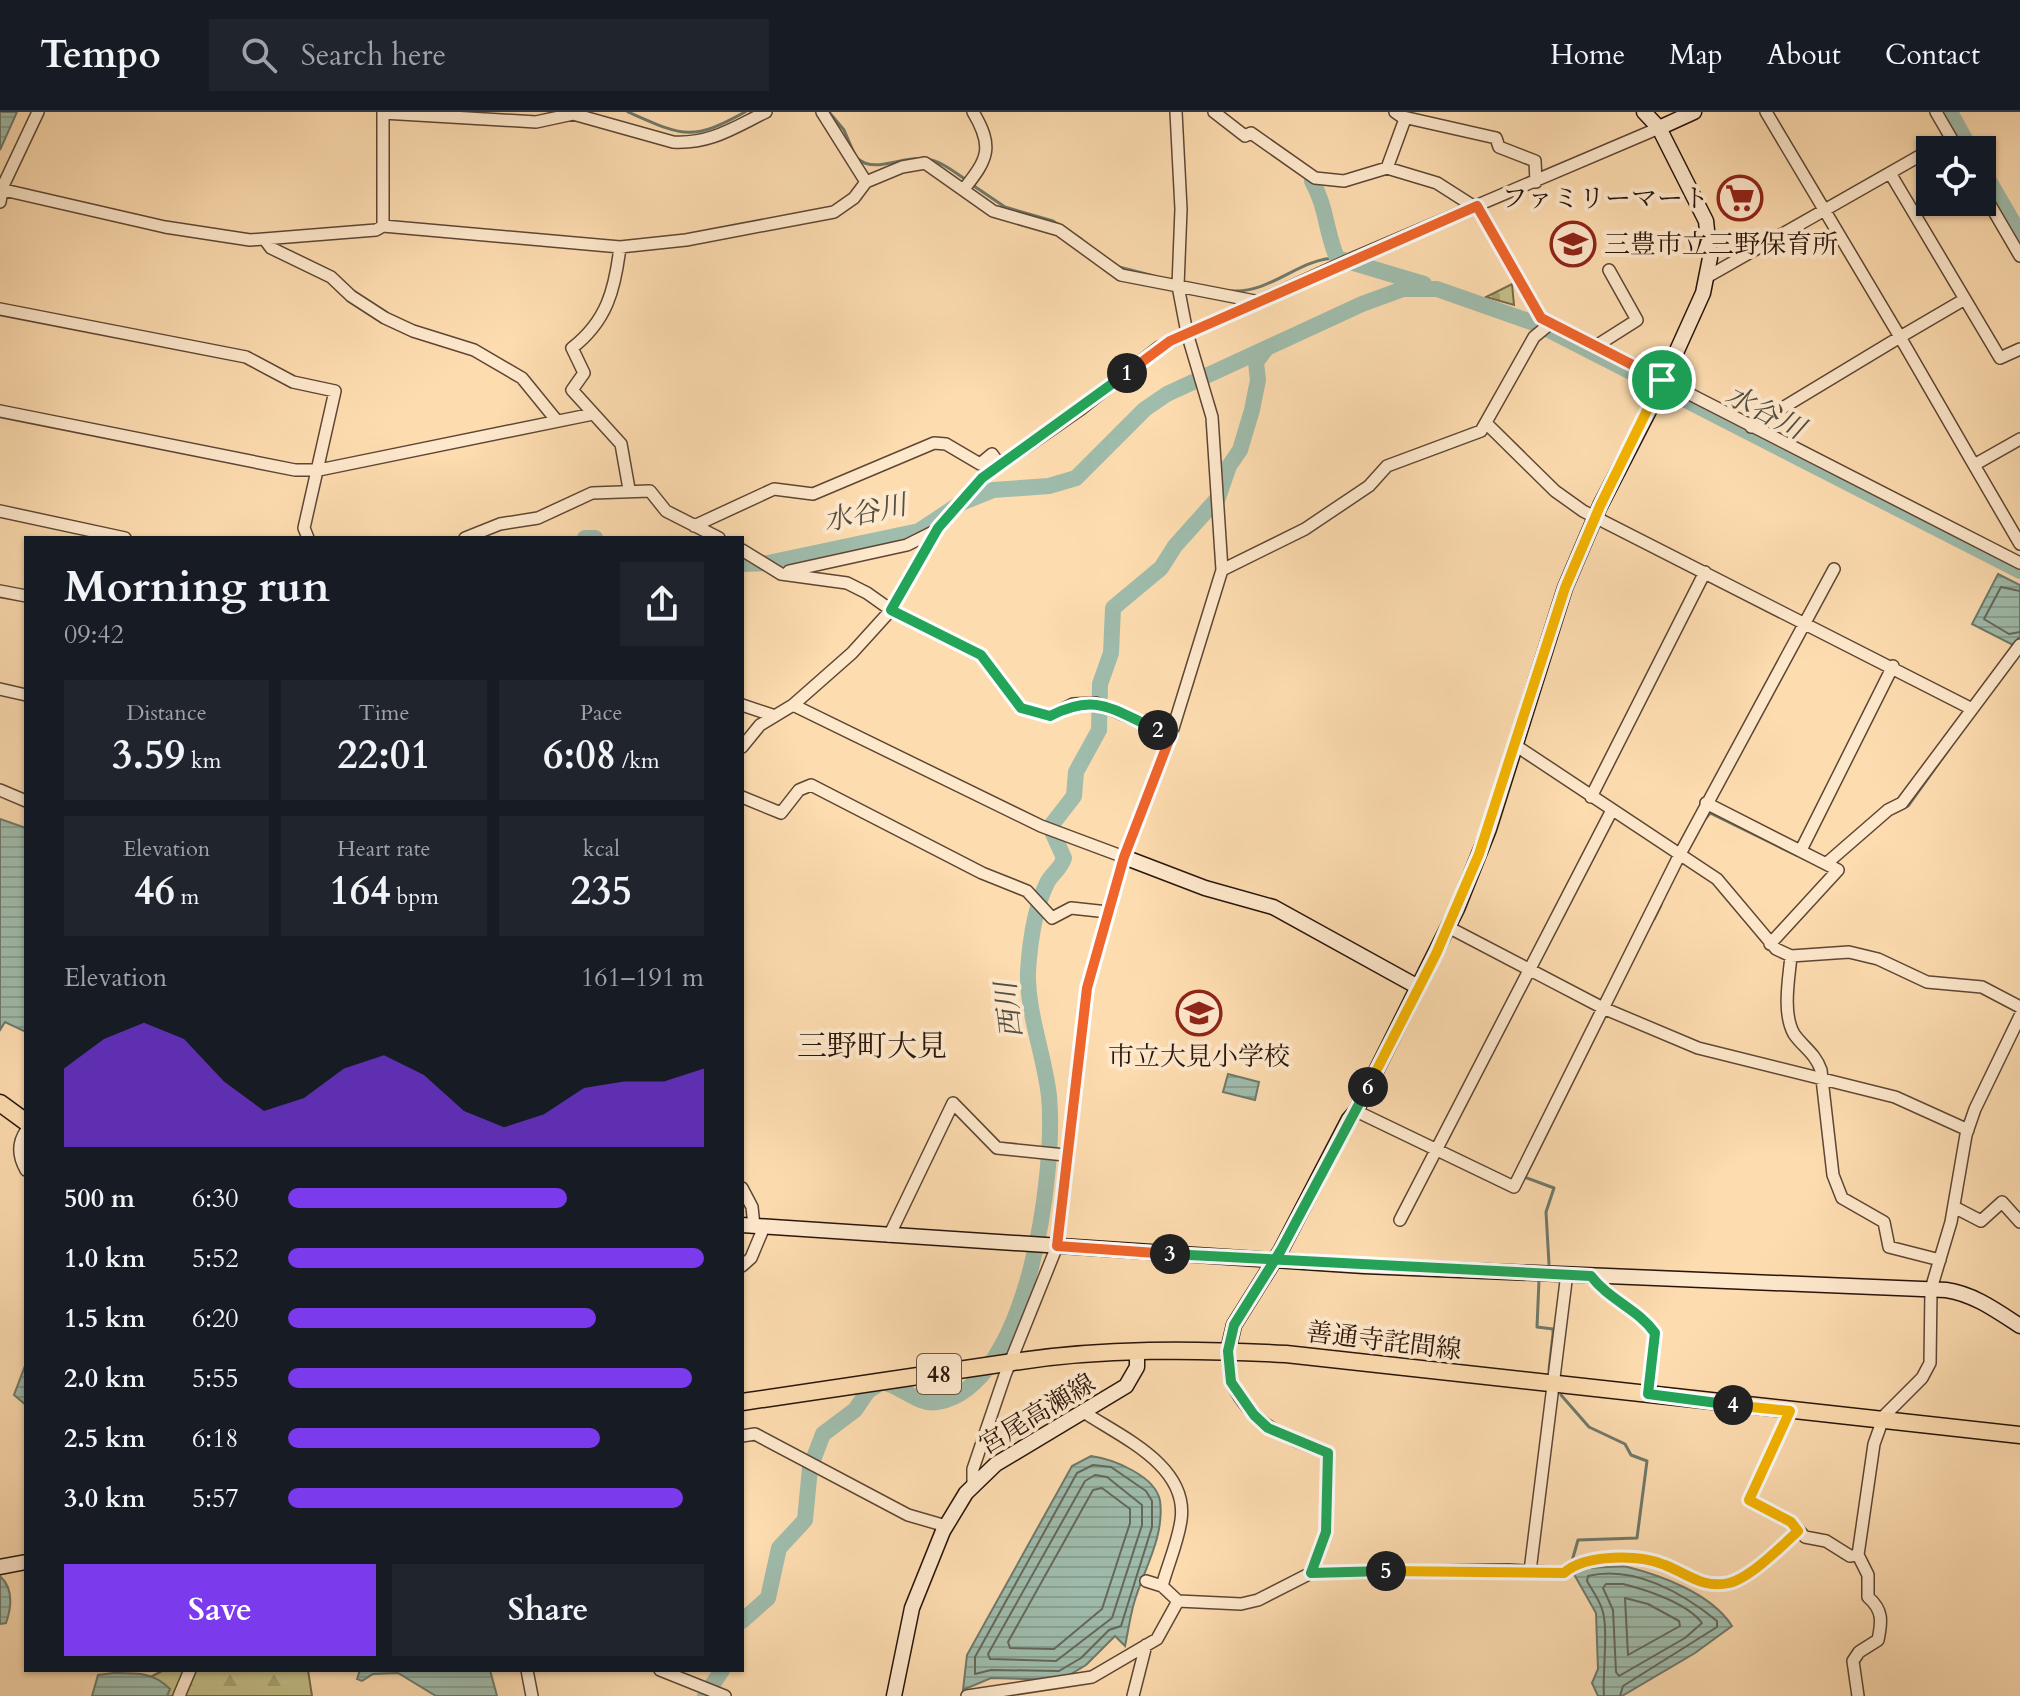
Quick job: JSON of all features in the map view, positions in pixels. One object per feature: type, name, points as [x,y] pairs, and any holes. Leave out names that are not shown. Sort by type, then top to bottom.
[{"type":"main road","points":[[1228,1351],[1234,1325],[1275,1260],[1356,1111],[1448,927],[1489,829],[1556,614],[1595,517],[1697,311],[1707,277],[1710,240],[1706,221],[1659,128],[1644,112]]},
{"type":"main road","points":[[1659,128],[1694,112]]},
{"type":"main road","points":[[1124,857],[1205,888],[1273,907],[1418,987]]},
{"type":"main road","points":[[0,1103],[24,1121]]},
{"type":"main road","points":[[753,1226],[1275,1260],[1931,1289],[1961,1292],[2020,1326]]},
{"type":"main road","name":"善通寺詫間線","points":[[744,1402],[1011,1362],[1137,1352],[1228,1351],[1286,1354],[2020,1435]]},
{"type":"main road","name":"宮尾高瀬線","points":[[894,1696],[912,1608],[946,1526],[973,1484],[996,1464],[1126,1386],[1134,1376],[1137,1352]]},
{"type":"main road","points":[[0,1567],[24,1562]]},
{"type":"street","points":[[0,202],[2,188],[38,116],[48,112]]},
{"type":"street","points":[[383,226],[383,112],[532,117],[573,114],[673,142],[702,143],[766,112]]},
{"type":"street","points":[[822,112],[866,182]]},
{"type":"street","points":[[967,185],[987,155],[986,141],[973,112]]},
{"type":"street","points":[[973,1484],[973,1469],[1057,1246],[1065,1155],[1087,988],[1124,857],[1171,735],[1222,570],[1212,417],[1187,333],[1178,283],[1181,209],[1176,112]]},
{"type":"street","points":[[1214,112],[1245,136],[1251,133],[1282,151],[1315,178],[1344,181],[1387,168],[1437,183],[1475,206],[1541,318],[2020,563]]},
{"type":"street","points":[[1766,112],[2020,544]]},
{"type":"street","points":[[1936,112],[1950,136]]},
{"type":"street","points":[[1387,168],[1405,127],[1399,114]]},
{"type":"street","points":[[1399,114],[1470,134],[1491,134],[1499,147],[1535,161],[1536,182]]},
{"type":"street","points":[[744,745],[760,725],[793,705],[852,653],[891,610],[938,528],[982,478],[1081,409],[1159,347],[1255,301],[1659,128]]},
{"type":"street","points":[[1707,277],[1916,158]]},
{"type":"street","points":[[2,188],[165,227],[265,240],[376,230],[383,226],[620,247],[686,240],[834,212],[854,198],[866,182],[902,167],[925,163],[967,185],[993,211],[1059,230],[1121,275],[1178,283],[1255,301]]},
{"type":"street","points":[[1890,173],[2000,358],[2020,349]]},
{"type":"street","points":[[1996,215],[2020,256]]},
{"type":"street","points":[[265,240],[271,248],[331,277],[385,318],[413,331],[474,350],[522,378],[557,421]]},
{"type":"street","points":[[620,247],[616,286],[593,332],[572,348],[584,373],[572,390],[621,444],[629,489]]},
{"type":"street","points":[[1596,346],[1637,320],[1609,270]]},
{"type":"street","points":[[1751,427],[1965,299]]},
{"type":"street","points":[[0,309],[246,357],[293,382],[335,391],[304,528],[307,536]]},
{"type":"street","points":[[1222,570],[1305,529],[1369,486],[1387,466],[1481,431],[1488,425],[1534,337],[1551,323]]},
{"type":"street","points":[[0,411],[295,470],[319,470],[593,414]]},
{"type":"street","points":[[1488,425],[1555,491],[1595,517],[1805,621],[1972,709]]},
{"type":"street","points":[[1974,465],[2020,439]]},
{"type":"street","points":[[694,526],[774,489],[813,494],[934,443],[946,444],[980,464],[992,454],[1000,465]]},
{"type":"street","points":[[470,536],[500,524],[538,518],[592,493],[629,489],[650,491],[666,511],[715,536]]},
{"type":"street","points":[[0,511],[116,536]]},
{"type":"street","points":[[781,574],[907,545],[938,528]]},
{"type":"street","points":[[744,551],[781,574],[847,583],[891,610],[981,655],[1021,708],[1050,716],[1073,704],[1096,703],[1171,735]]},
{"type":"street","points":[[1356,1111],[1514,1187],[1706,803],[1834,569]]},
{"type":"street","points":[[1591,797],[1705,572]]},
{"type":"street","points":[[0,591],[24,596]]},
{"type":"street","points":[[1827,863],[1888,810],[1902,803],[2020,645]]},
{"type":"street","points":[[1801,850],[1893,666]]},
{"type":"street","points":[[0,689],[24,695]]},
{"type":"street","points":[[793,705],[1041,826],[1124,857]]},
{"type":"street","points":[[744,706],[775,716]]},
{"type":"street","points":[[1521,749],[1717,879],[1770,944],[1791,956],[1849,952],[1878,959],[1927,982],[1982,987],[2020,1007]]},
{"type":"street","points":[[744,798],[781,813],[799,790],[811,785],[982,873],[1027,891],[1052,918],[1071,908],[1108,912]]},
{"type":"street","points":[[0,790],[24,800]]},
{"type":"street","points":[[1706,803],[1838,870],[1770,944]]},
{"type":"street","points":[[1400,1220],[1612,810]]},
{"type":"street","points":[[1448,927],[1603,1008],[1698,1048],[1895,1097],[1968,1130]]},
{"type":"street","points":[[1791,956],[1790,1023],[1795,1036],[1816,1056],[1823,1081],[1833,1175],[1842,1198],[1884,1222],[1889,1247],[1940,1260]]},
{"type":"street","points":[[1858,1696],[1853,1661],[1859,1652],[1878,1640],[1881,1616],[1878,1605],[1868,1597],[1868,1575],[1858,1555],[1869,1468],[1882,1421],[1922,1378],[1930,1363],[1931,1289],[1954,1207],[1968,1130],[2020,1016]]},
{"type":"street","points":[[889,1236],[953,1103],[997,1148],[1065,1155]]},
{"type":"street","points":[[24,1134],[19,1140],[20,1160],[24,1167]]},
{"type":"street","points":[[744,1192],[752,1207],[753,1226],[751,1258],[744,1264]]},
{"type":"street","points":[[1954,1207],[1981,1221],[2002,1202],[2020,1222]]},
{"type":"street","points":[[1530,1571],[1567,1273]]},
{"type":"street","points":[[1591,1276],[1602,1290],[1639,1316],[1655,1333],[1648,1394]]},
{"type":"street","points":[[1228,1351],[1231,1382],[1254,1415],[1268,1428],[1328,1453],[1326,1532],[1311,1573]]},
{"type":"street","points":[[1082,1411],[1153,1458],[1173,1479],[1181,1498],[1182,1518],[1162,1586]]},
{"type":"street","points":[[1790,1411],[1749,1500],[1791,1522],[1805,1537],[1826,1541],[1850,1556],[1858,1555]]},
{"type":"street","points":[[744,1436],[755,1434],[894,1509],[946,1526]]},
{"type":"street","points":[[1146,1581],[1162,1586],[1178,1601],[1249,1602],[1311,1573],[1564,1573],[1577,1562],[1591,1559],[1646,1559],[1666,1565],[1706,1585],[1727,1583],[1766,1561],[1798,1531]]},
{"type":"street","points":[[967,1696],[1092,1677],[1157,1639],[1178,1601]]},
{"type":"street","points":[[1133,1696],[1146,1645]]},
{"type":"street","points":[[179,1696],[189,1672]]},
{"type":"street","points":[[527,1672],[532,1696]]},
{"type":"street","points":[[665,1672],[725,1696]]},
{"type":"green space","points":[[1512,284],[1514,305],[1486,297]]},
{"type":"green space","points":[[160,1672],[308,1672],[312,1696],[113,1696]]},
{"type":"water","points":[[0,112],[17,112],[0,150]]},
{"type":"water","points":[[1998,574],[2020,585],[2020,636],[2013,645],[1972,624]]},
{"type":"water","points":[[0,819],[24,827],[24,1031],[5,1022],[0,1030]]},
{"type":"water","points":[[1228,1074],[1259,1082],[1255,1100],[1223,1092]]},
{"type":"water","points":[[24,1368],[24,1403],[14,1395]]},
{"type":"water","points":[[1091,1456],[1132,1470],[1151,1484],[1160,1501],[1156,1540],[1134,1603],[1125,1646],[1115,1636],[1086,1665],[1061,1680],[991,1678],[963,1690],[967,1655],[1072,1466]]},
{"type":"water","points":[[1624,1566],[1684,1587],[1711,1604],[1732,1626],[1695,1653],[1622,1696],[1598,1696],[1592,1683],[1598,1669],[1596,1613],[1571,1569]]},
{"type":"water","points":[[0,1576],[7,1586],[10,1604],[6,1623],[0,1624]]},
{"type":"water","points":[[359,1672],[491,1672],[497,1696],[436,1696],[398,1673],[373,1674],[362,1681],[357,1679]]},
{"type":"water","points":[[98,1675],[151,1676],[170,1689],[167,1696],[92,1696]]},
{"type":"waterway","points":[[628,112],[687,132],[712,128],[745,112]]},
{"type":"waterway","points":[[829,112],[844,130],[854,153]]},
{"type":"waterway","points":[[1950,112],[1963,136]]},
{"type":"waterway","points":[[858,159],[873,165],[926,159],[942,164],[965,179]]},
{"type":"waterway","points":[[1312,181],[1321,200],[1337,258],[1424,284]]},
{"type":"waterway","points":[[971,184],[1005,207],[1053,221],[1081,239]]},
{"type":"waterway","points":[[1996,193],[2020,234]]},
{"type":"waterway","points":[[1232,291],[1260,287],[1310,263],[1337,258]]},
{"type":"waterway","points":[[1119,267],[1154,276]]},
{"type":"waterway","name":"水谷川","points":[[744,564],[768,563],[919,531],[961,503],[993,490],[1049,486],[1076,478],[1145,409],[1167,394],[1362,304],[1403,289],[1437,289],[1537,324],[2020,571]]},
{"type":"waterway","name":"西川","points":[[744,1619],[768,1598],[779,1548],[805,1520],[810,1468],[823,1434],[855,1410],[868,1391],[882,1382],[931,1402],[938,1402],[969,1387],[995,1358],[1015,1317],[1030,1271],[1047,1173],[1049,1096],[1030,1003],[1028,971],[1031,937],[1039,904],[1047,883],[1064,858],[1050,827],[1074,796],[1076,772],[1099,730],[1100,684],[1111,653],[1113,608],[1161,568],[1175,546],[1218,498],[1229,466],[1240,450],[1258,380],[1256,362],[1266,349]]},
{"type":"waterway","points":[[1896,812],[1908,806],[1949,749]]},
{"type":"waterway","points":[[1705,819],[1710,813],[1796,855]]},
{"type":"waterway","points":[[1654,919],[1661,905]]},
{"type":"waterway","points":[[1524,1177],[1554,1188],[1546,1212],[1549,1264]]},
{"type":"waterway","points":[[1539,1280],[1537,1327],[1553,1329],[1549,1370]]},
{"type":"waterway","points":[[1561,1395],[1589,1427],[1625,1444],[1631,1455],[1647,1461],[1637,1538],[1578,1540],[1572,1561]]},
{"type":"waterway","name":"西川","points":[[705,1696],[721,1672]]},
{"type":"place","name":"ファミリーマート","points":[[1740,198]]},
{"type":"place","name":"三豊市立三野保育所","points":[[1573,244]]},
{"type":"place","name":"市立大見小学校","points":[[1199,1013]]},
{"type":"district","name":"三野町大見","points":[[872,1046]]},
{"type":"route","points":[[1662,380],[1541,318],[1526,289],[1504,258],[1484,216],[1477,206],[1473,206],[1243,306],[1159,347],[1081,409],[982,478],[938,528],[891,610],[981,655],[996,670],[1021,708],[1050,716],[1073,704],[1096,703],[1171,735],[1124,857],[1087,988],[1065,1155],[1057,1246],[1230,1256],[1275,1260],[1281,1261],[1364,1266],[1591,1276],[1602,1290],[1639,1316],[1655,1333],[1648,1394],[1790,1411],[1749,1500],[1791,1522],[1798,1531],[1766,1561],[1749,1569],[1738,1580],[1706,1585],[1666,1565],[1646,1559],[1591,1559],[1577,1562],[1564,1573],[1508,1570],[1311,1573],[1312,1563],[1326,1532],[1328,1453],[1268,1428],[1254,1415],[1231,1382],[1228,1351],[1231,1331],[1255,1294],[1275,1260],[1281,1250],[1436,954],[1489,829],[1565,588],[1600,506],[1662,380]]}]
